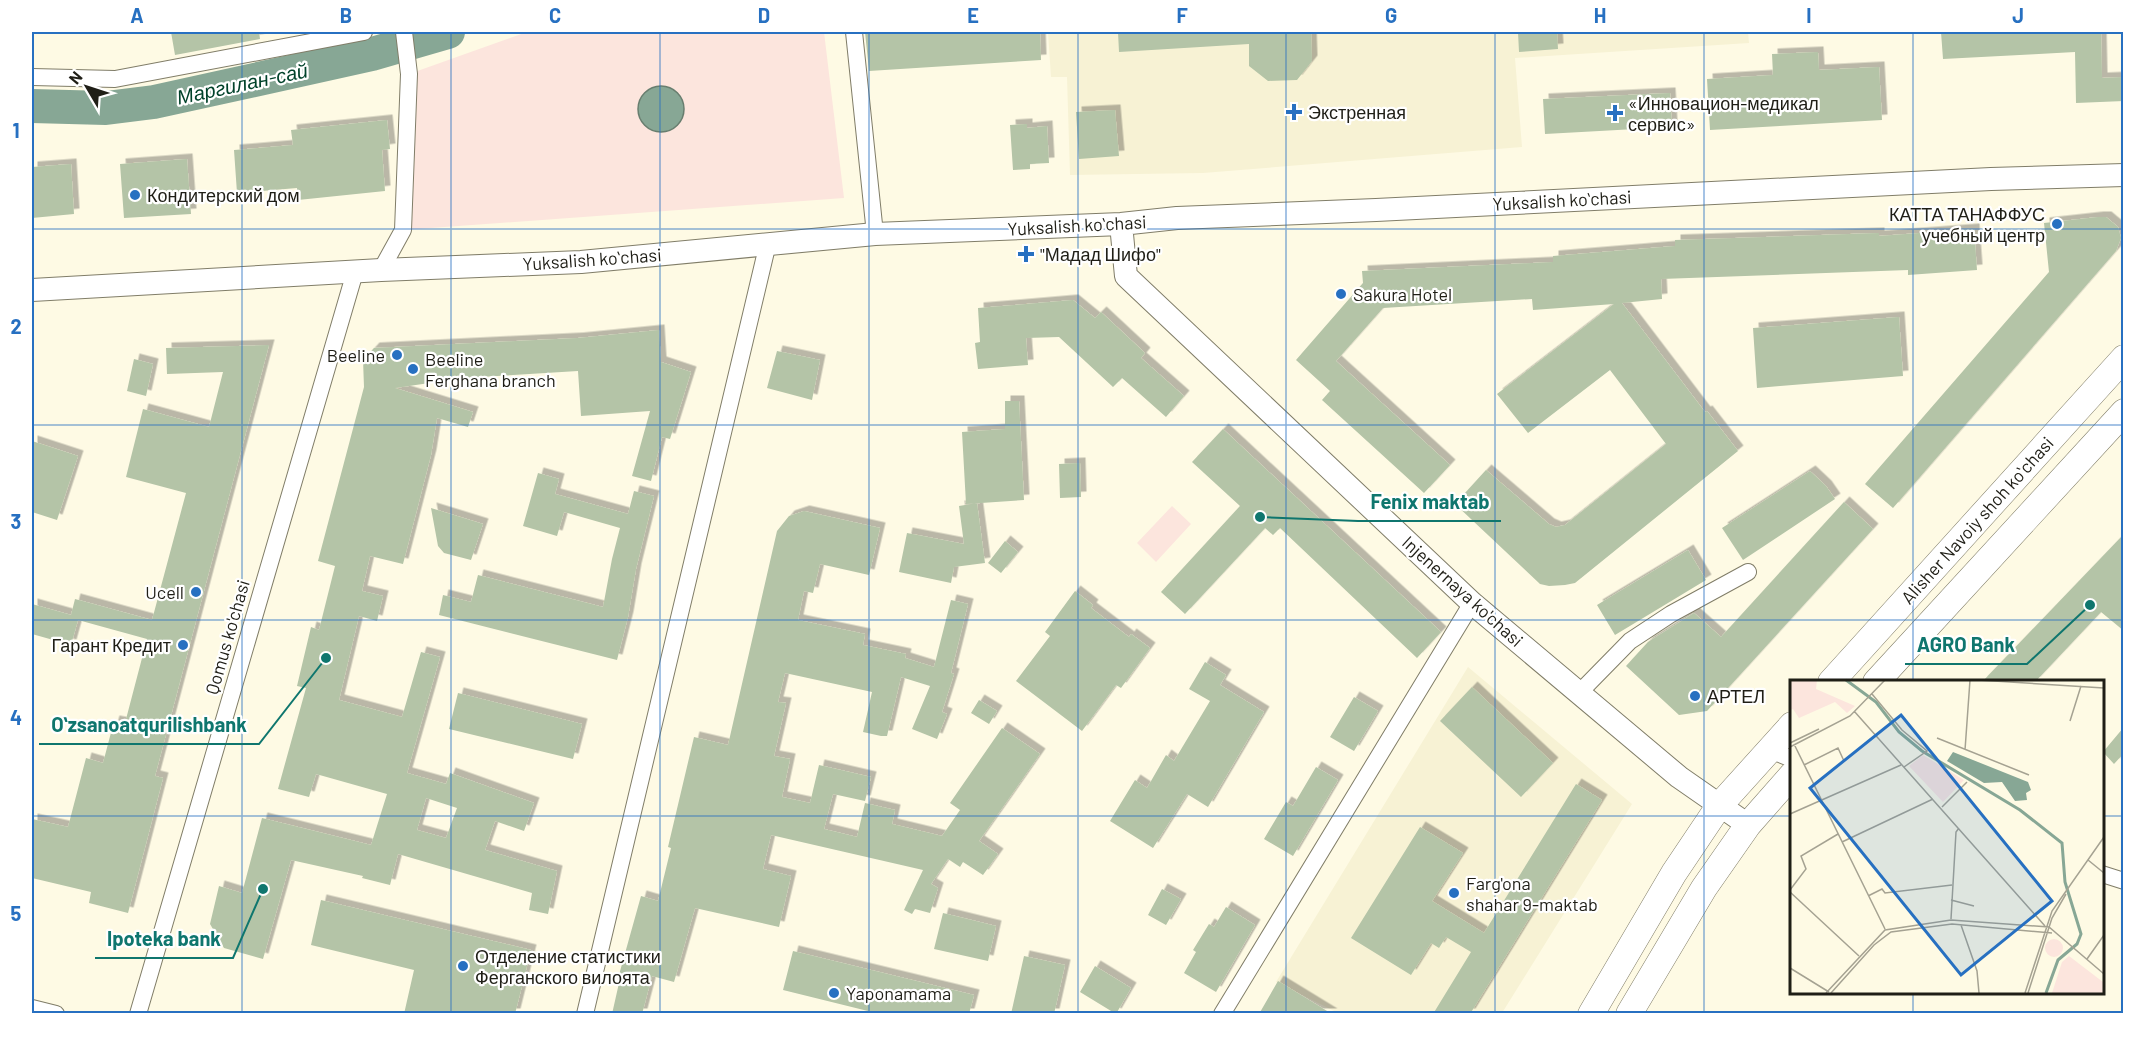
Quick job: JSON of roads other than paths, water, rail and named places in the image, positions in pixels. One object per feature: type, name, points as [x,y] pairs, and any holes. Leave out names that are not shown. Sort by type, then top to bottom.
[{"type":"main road","name":"Yuksalish koʻchasi","points":[[32,290],[381,270],[581,262],[875,234],[1121,224],[1177,218],[1980,179],[2124,175]]},
{"type":"main road","name":"Injenernaya ko'chasi","points":[[1121,224],[1126,276],[1472,603],[1679,777],[1748,825]]},
{"type":"main road","name":"Alisher Navoiy shoh koʻchasi","points":[[1833,680],[2124,358]]},
{"type":"main road","name":"Alisher Navoiy shoh koʻchasi","points":[[1878,680],[2124,411]]},
{"type":"main road","points":[[1591,1014],[1674,873],[1719,806],[1781,754],[1790,730]]},
{"type":"main road","points":[[1629,1014],[1704,888],[1748,825],[1790,777]]},
{"type":"street","points":[[32,77],[115,79],[364,32]]},
{"type":"street","points":[[381,270],[403,230],[409,74],[404,32]]},
{"type":"street","points":[[854,32],[875,234]]},
{"type":"street","points":[[585,1014],[768,243]]},
{"type":"street","name":"Qomus ko'chasi","points":[[138,1014],[355,272]]},
{"type":"street","points":[[1579,693],[1630,641],[1671,614],[1748,572]]},
{"type":"street","points":[[1222,1014],[1472,603]]},
{"type":"street","points":[[2104,874],[2124,881]]},
{"type":"street","points":[[32,1008],[56,1014]]},
{"type":"waterway","name":"Маргилан-сай","points":[[32,106],[106,108],[154,102],[372,54],[448,32]]},
{"type":"place","name":"Экстренная","points":[[1294,112]]},
{"type":"place","name":"«Инновацион-медикал сервис»","points":[[1615,113]]},
{"type":"place","name":"Кондитерский дом","points":[[135,195]]},
{"type":"place","name":"КАТТА ТАНАФФУС учебный центр","points":[[2057,224]]},
{"type":"place","name":"\"Мадад Шифо\"","points":[[1026,254]]},
{"type":"place","name":"Sakura Hotel","points":[[1341,294]]},
{"type":"place","name":"Beeline","points":[[397,355]]},
{"type":"place","name":"Beeline Ferghana branch","points":[[413,369]]},
{"type":"place","name":"Fenix maktab","points":[[1260,517]]},
{"type":"place","name":"Ucell","points":[[196,592]]},
{"type":"place","name":"AGRO Bank","points":[[2090,605]]},
{"type":"place","name":"Гарант Кредит","points":[[183,645]]},
{"type":"place","name":"Oʻzsanoatqurilishbank","points":[[326,658]]},
{"type":"place","name":"АРТЕЛ","points":[[1695,696]]},
{"type":"place","name":"Ipoteka bank","points":[[263,889]]},
{"type":"place","name":"Farg'ona shahar 9-maktab","points":[[1454,893]]},
{"type":"place","name":"Отделение статистики Ферганского вилоята","points":[[463,966]]},
{"type":"place","name":"Yaponamama","points":[[834,993]]}]
